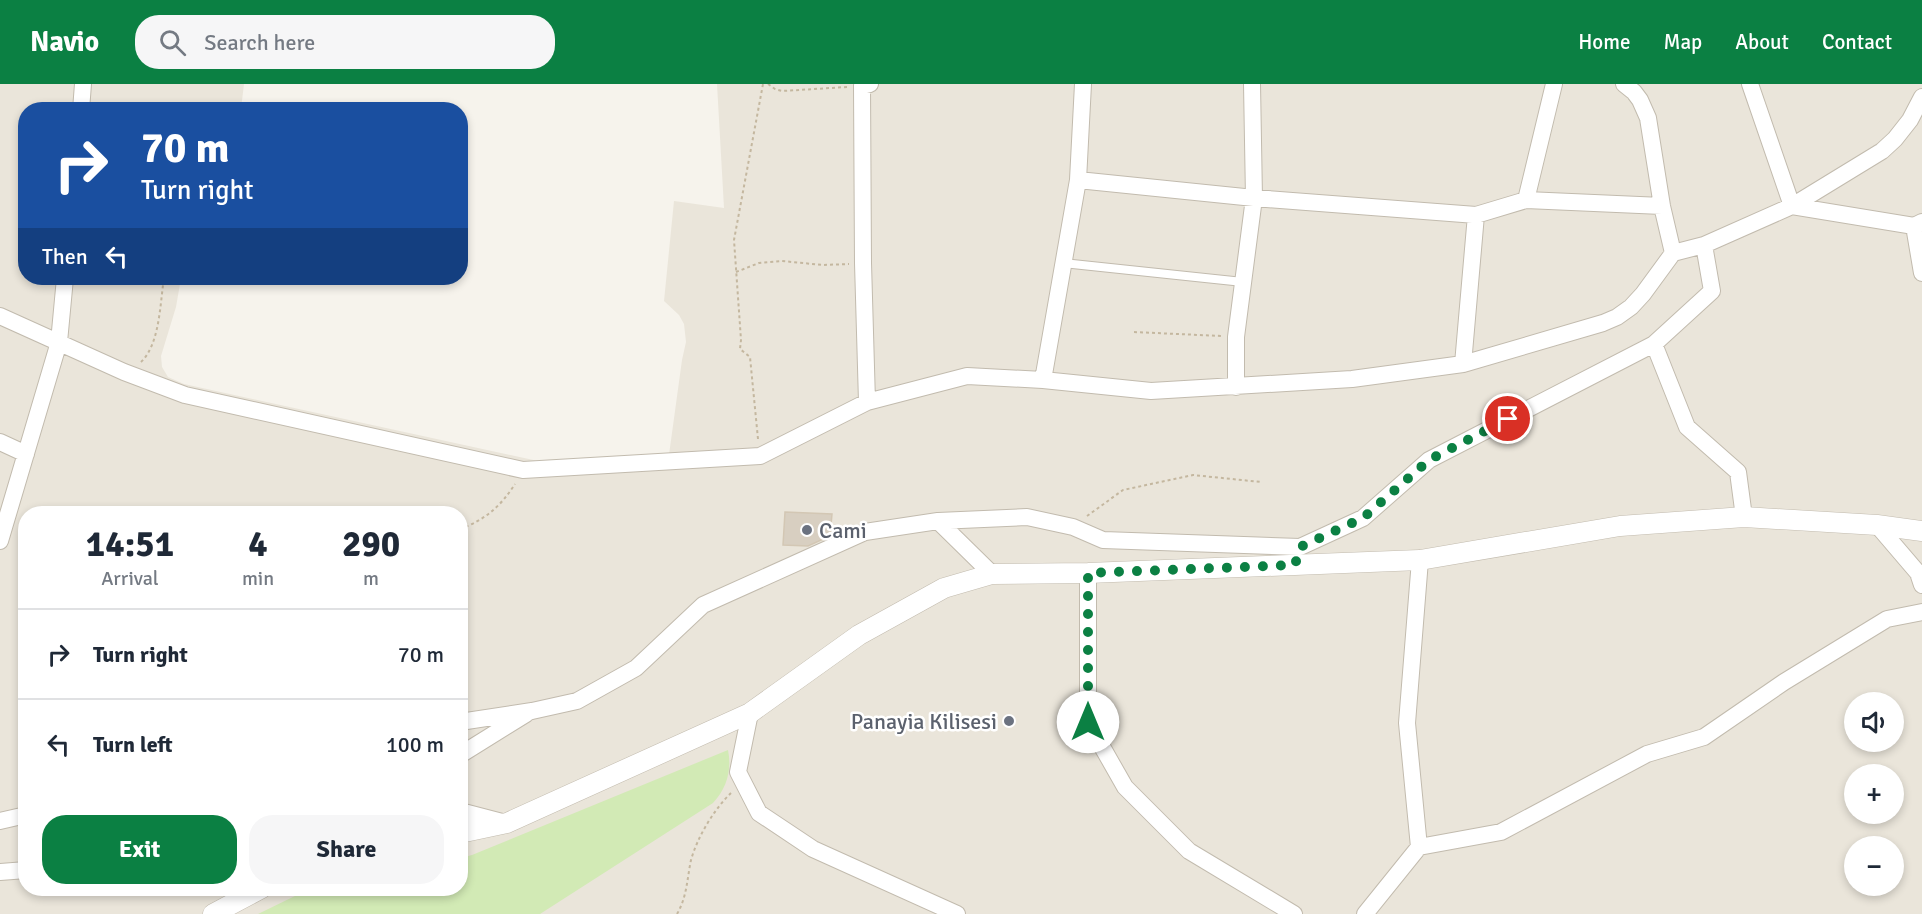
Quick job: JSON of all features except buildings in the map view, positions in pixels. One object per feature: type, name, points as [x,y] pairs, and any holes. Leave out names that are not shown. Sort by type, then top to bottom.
[{"type":"street","points":[[82,102],[83,84]]},
{"type":"street","points":[[1043,380],[1078,180],[1083,84]]},
{"type":"street","points":[[1236,387],[1236,337],[1254,198],[1252,84]]},
{"type":"street","points":[[1526,200],[1554,84]]},
{"type":"street","points":[[1624,84],[1634,92],[1645,108],[1662,206],[1673,253]]},
{"type":"street","points":[[1750,84],[1792,206]]},
{"type":"street","points":[[866,85],[863,263],[867,402]]},
{"type":"street","points":[[0,316],[124,372],[185,395],[523,470],[760,456],[867,402],[967,376],[1043,380],[1151,391],[1352,379],[1463,364],[1603,323],[1630,307],[1643,294],[1673,253],[1704,244],[1792,206],[1882,151],[1910,120],[1922,98]]},
{"type":"street","points":[[1078,180],[1254,198],[1476,215],[1526,200],[1662,206]]},
{"type":"street","points":[[1792,206],[1918,224],[1922,273]]},
{"type":"street","points":[[1463,364],[1476,215]]},
{"type":"street","points":[[468,831],[507,823],[750,713],[859,635],[944,588],[992,574],[1088,573],[1298,556],[1363,518],[1429,460],[1654,344],[1712,291],[1704,244]]},
{"type":"street","points":[[0,541],[59,342],[64,285]]},
{"type":"street","points":[[1654,344],[1687,427],[1738,472],[1744,517]]},
{"type":"street","points":[[0,442],[26,454]]},
{"type":"street","points":[[468,721],[532,711],[577,701],[636,669],[703,605],[865,532],[938,521],[1027,517],[1073,527],[1103,540],[1298,556],[1420,560],[1620,526],[1744,517],[1877,525],[1922,531]]},
{"type":"street","points":[[938,521],[992,574]]},
{"type":"street","points":[[1877,525],[1918,573],[1922,585]]},
{"type":"street","points":[[1419,847],[1407,723],[1420,560]]},
{"type":"street","points":[[1088,573],[1088,722],[1125,787],[1189,851],[1294,914]]},
{"type":"street","points":[[1365,914],[1419,847],[1501,832],[1647,754],[1704,737],[1784,682],[1887,619],[1922,612]]},
{"type":"street","points":[[468,750],[532,711]]},
{"type":"street","points":[[750,713],[738,772],[759,813],[813,849],[957,914]]},
{"type":"street","points":[[468,813],[507,823]]},
{"type":"street","points":[[0,821],[18,817]]},
{"type":"street","points":[[0,872],[18,871]]},
{"type":"street","points":[[213,914],[244,896]]},
{"type":"lane","points":[[1064,263],[1243,282]]},
{"type":"path","points":[[760,456],[750,357],[740,349],[734,240],[763,84]]},
{"type":"path","points":[[768,84],[782,91],[866,85]]},
{"type":"path","points":[[736,272],[759,263],[782,261],[823,265],[863,263]]},
{"type":"path","points":[[124,372],[147,357],[154,344],[163,285]]},
{"type":"path","points":[[1134,332],[1236,337]]},
{"type":"path","points":[[468,526],[477,523],[504,501],[523,470]]},
{"type":"path","points":[[1073,527],[1123,490],[1193,475],[1261,482]]},
{"type":"path","points":[[677,914],[687,892],[692,859],[707,825],[722,801],[743,782]]},
{"type":"shaded area","points":[[0,84],[244,84],[242,102],[18,102],[18,285],[180,285],[176,307],[161,356],[162,367],[168,377],[184,384],[538,461],[668,462],[686,342],[684,324],[679,315],[664,301],[674,201],[724,208],[717,84],[1922,84],[1922,914],[0,914]]},
{"type":"green space","points":[[728,750],[727,778],[722,791],[713,803],[540,914],[258,914],[295,896],[468,896],[468,856]]},
{"type":"place","name":"Cami","points":[[807,530]]},
{"type":"place","name":"Panayia Kilisesi","points":[[1009,721]]},
{"type":"route","points":[[1088,722],[1088,573],[1295,565],[1300,547],[1363,518],[1429,460],[1508,419]]}]
